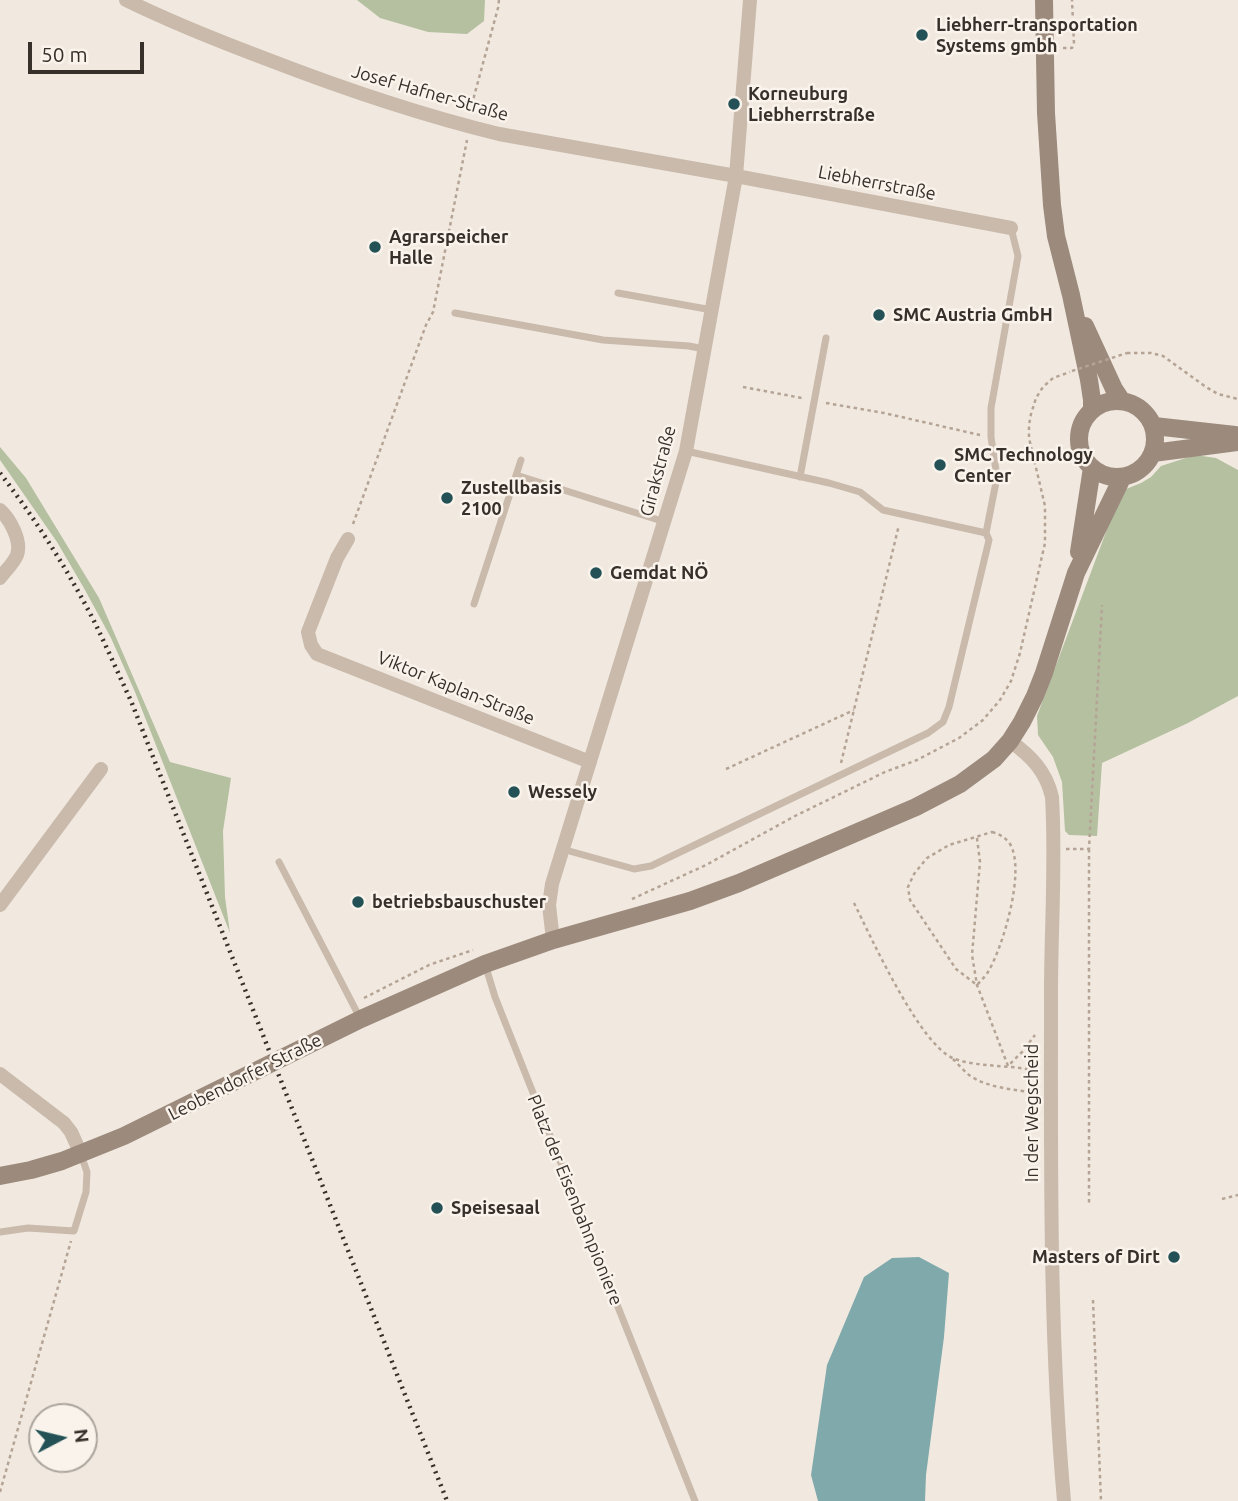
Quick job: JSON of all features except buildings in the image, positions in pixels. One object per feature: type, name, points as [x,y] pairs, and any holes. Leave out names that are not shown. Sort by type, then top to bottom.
[{"type":"main road","points":[[1044,0],[1046,113],[1052,205],[1061,258],[1089,380],[1092,410]]},
{"type":"main road","points":[[1071,295],[1122,401]]},
{"type":"main road","points":[[1122,401],[1144,412],[1154,426],[1156,435],[1153,453],[1144,467],[1122,478],[1106,476],[1092,468],[1084,458],[1079,439],[1081,427],[1092,410],[1106,402],[1122,401]]},
{"type":"main road","points":[[1154,426],[1238,436]]},
{"type":"main road","points":[[1153,453],[1238,442]]},
{"type":"main road","points":[[1076,573],[1092,468]]},
{"type":"main road","points":[[484,955],[553,940],[690,901],[793,861],[940,796],[979,771],[1010,741],[1035,696],[1076,573],[1122,478]]},
{"type":"main road","name":"Leobendorfer Straße","points":[[0,1176],[31,1170],[81,1154],[137,1130],[357,1011],[484,955]]},
{"type":"street","name":"Josef Hafner-Straße","points":[[126,0],[195,32],[282,65],[470,127],[736,176]]},
{"type":"street","name":"Girakstraße","points":[[553,940],[549,905],[552,884],[686,450],[736,176],[750,0]]},
{"type":"street","name":"Liebherrstraße","points":[[736,176],[1011,228]]},
{"type":"street","points":[[0,510],[7,516],[17,536],[18,555],[0,578]]},
{"type":"street","name":"Viktor Kaplan-Straße","points":[[348,539],[337,558],[308,632],[311,645],[317,654],[590,762]]},
{"type":"street","name":"In der Wegscheid","points":[[1010,741],[1042,771],[1052,797],[1054,1351],[1064,1501]]},
{"type":"street","points":[[0,905],[101,769]]},
{"type":"street","points":[[0,1074],[64,1123],[81,1154]]},
{"type":"lane","points":[[562,849],[634,869],[651,866],[928,733],[943,722],[970,624],[989,540],[986,533],[997,477],[990,437],[991,408],[1018,256],[1011,228]]},
{"type":"lane","points":[[618,293],[712,310]]},
{"type":"lane","points":[[455,313],[603,340],[704,349]]},
{"type":"lane","points":[[800,477],[826,338]]},
{"type":"lane","points":[[686,450],[860,492],[883,510],[986,533]]},
{"type":"lane","points":[[474,604],[521,460]]},
{"type":"lane","points":[[516,475],[665,522]]},
{"type":"lane","points":[[279,862],[357,1011]]},
{"type":"lane","name":"Platz der Eisenbahnpioniere","points":[[484,955],[495,997],[695,1501]]},
{"type":"lane","points":[[0,1232],[28,1228],[74,1231],[86,1192],[87,1172],[81,1154]]},
{"type":"path","points":[[348,539],[433,312],[473,100],[499,0]]},
{"type":"path","points":[[1045,48],[1072,48],[1072,0]]},
{"type":"path","points":[[624,903],[696,870],[795,816],[959,738],[983,720],[1000,700],[1020,653],[1045,543],[1045,506],[1028,425],[1036,398],[1053,378],[1127,353],[1141,352],[1163,356],[1217,394],[1238,400]]},
{"type":"path","points":[[743,387],[884,413],[990,437]]},
{"type":"path","points":[[838,775],[902,514]]},
{"type":"path","points":[[1089,1203],[1088,849],[1102,605]]},
{"type":"path","points":[[726,769],[854,710]]},
{"type":"path","points":[[992,832],[1001,835],[1010,844],[1015,858],[1014,888],[1009,918],[996,955],[987,974],[977,985],[949,960],[910,900],[908,887],[914,874],[928,858],[949,845],[992,832]]},
{"type":"path","points":[[977,837],[980,862],[972,955],[977,985],[1007,1066]]},
{"type":"path","points":[[1053,849],[1088,849]]},
{"type":"path","points":[[854,903],[914,1017],[936,1047],[970,1075],[988,1083],[1051,1094]]},
{"type":"path","points":[[357,1011],[429,965],[484,955]]},
{"type":"path","points":[[1007,1066],[1023,1051],[1051,1013]]},
{"type":"path","points":[[953,1059],[1033,1070],[1051,1077]]},
{"type":"path","points":[[1222,1199],[1238,1195]]},
{"type":"path","points":[[0,1492],[74,1231]]},
{"type":"path","points":[[1093,1300],[1101,1501]]},
{"type":"green space","points":[[357,0],[485,0],[484,21],[467,34],[428,32],[380,18]]},
{"type":"green space","points":[[0,447],[26,478],[99,598],[170,762],[231,778],[223,831],[225,897],[230,933],[111,638],[57,542],[0,460]]},
{"type":"green space","points":[[1195,455],[1216,458],[1238,470],[1238,696],[1188,723],[1102,763],[1097,836],[1069,835],[1065,831],[1062,782],[1053,757],[1038,735],[1037,716],[1115,508],[1126,489],[1151,477],[1161,466]]},
{"type":"water","points":[[919,1257],[949,1273],[925,1501],[818,1501],[811,1475],[827,1365],[864,1277],[892,1258]]},
{"type":"railway","points":[[0,473],[39,527],[74,584],[131,701],[447,1501]]},
{"type":"place","name":"Liebherr-transportation Systems gmbh","points":[[922,35]]},
{"type":"place","name":"Korneuburg Liebherrstraße","points":[[734,104]]},
{"type":"place","name":"Agrarspeicher Halle","points":[[375,247]]},
{"type":"place","name":"SMC Austria GmbH","points":[[879,315]]},
{"type":"place","name":"SMC Technology Center","points":[[940,465]]},
{"type":"place","name":"Zustellbasis 2100","points":[[447,498]]},
{"type":"place","name":"Gemdat NÖ","points":[[596,573]]},
{"type":"place","name":"Wessely","points":[[514,792]]},
{"type":"place","name":"betriebsbauschuster","points":[[358,902]]},
{"type":"place","name":"Speisesaal","points":[[437,1208]]},
{"type":"place","name":"Masters of Dirt","points":[[1174,1257]]}]
